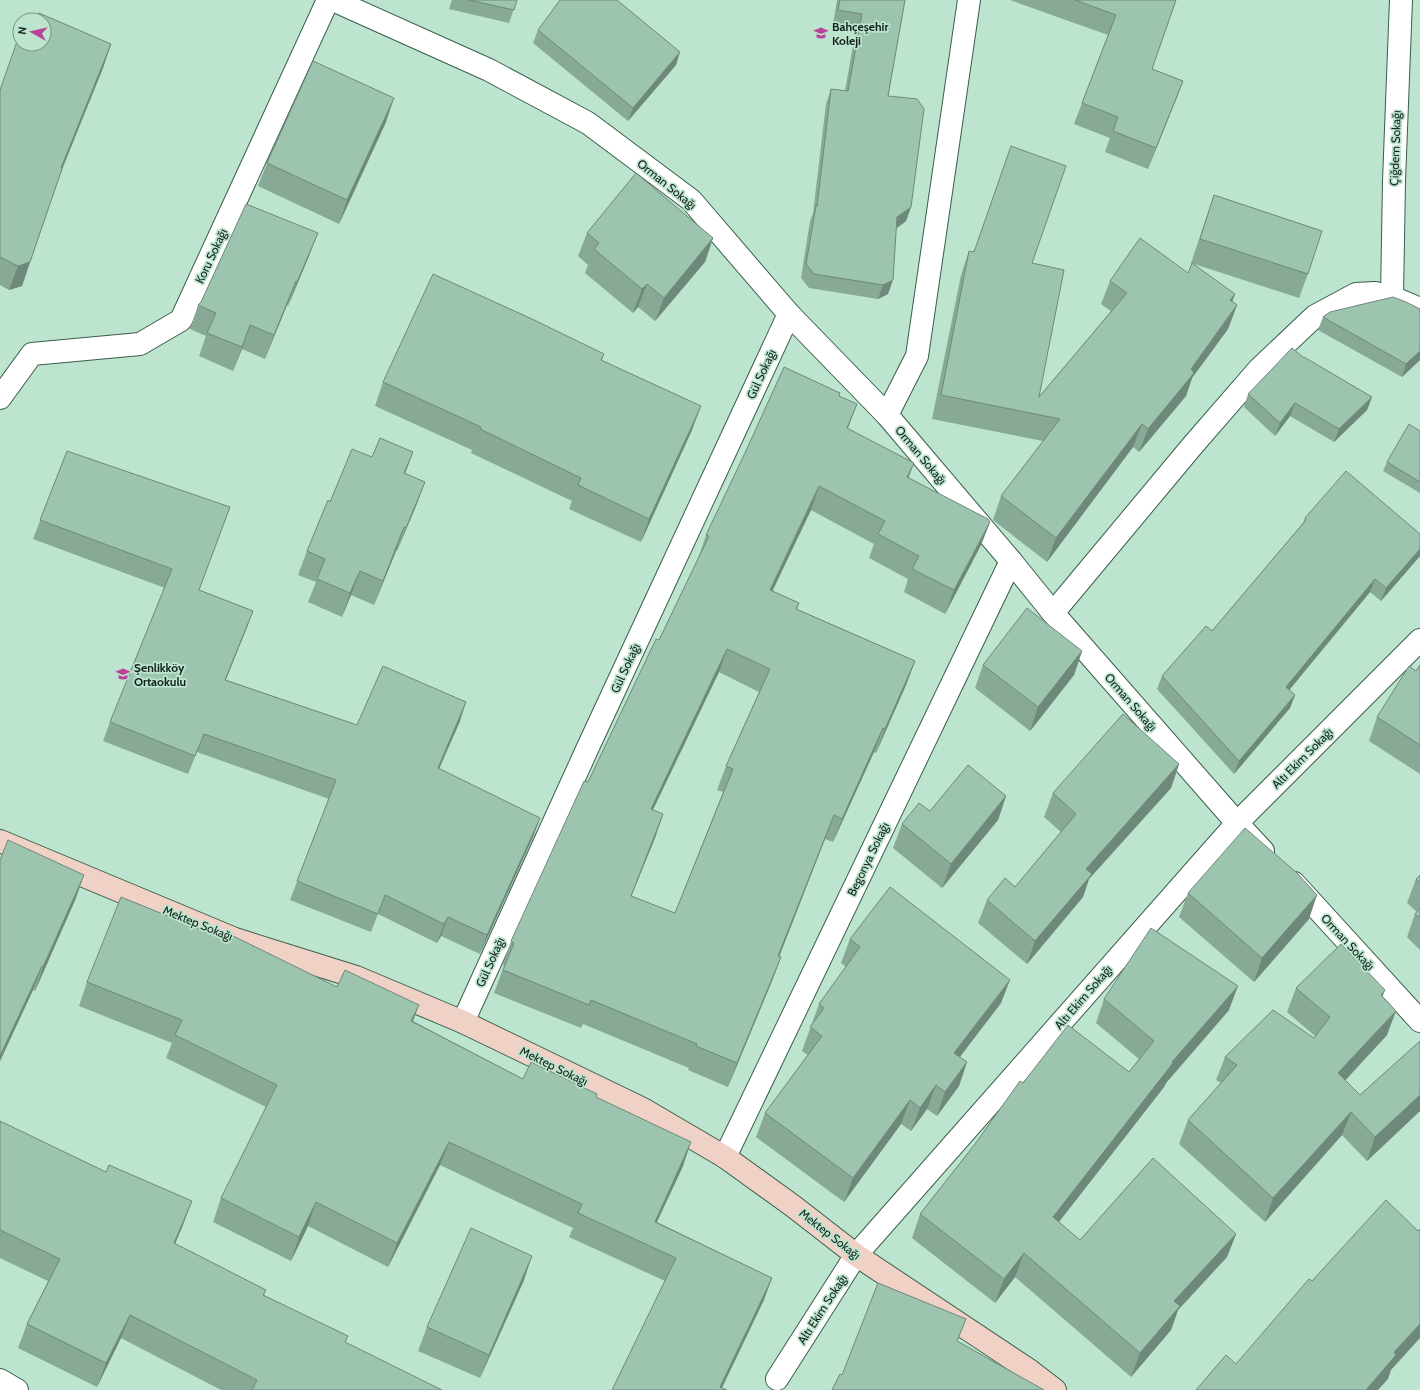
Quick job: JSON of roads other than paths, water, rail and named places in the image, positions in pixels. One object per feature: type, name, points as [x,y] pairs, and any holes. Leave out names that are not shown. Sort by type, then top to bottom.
[{"type":"main road","name":"Mektep Sokağı","points":[[0,841],[235,939],[356,977],[463,1022],[643,1109],[726,1157],[793,1206],[856,1255],[1029,1370],[1055,1390]]},
{"type":"street","name":"Koru Sokağı","points":[[0,398],[32,354],[140,344],[181,320],[328,0]]},
{"type":"street","name":"Orman Sokağı","points":[[333,0],[489,70],[588,123],[692,200],[789,314],[886,415],[1011,561],[1053,613],[1237,823],[1420,1021]]},
{"type":"street","points":[[886,415],[917,356],[969,0]]},
{"type":"street","name":"Çiğdem Sokağı","points":[[1392,297],[1394,181],[1401,0]]},
{"type":"street","points":[[1053,613],[1193,445],[1259,369],[1315,316],[1356,294],[1375,293],[1392,297],[1420,309]]},
{"type":"street","name":"Gül Sokağı","points":[[463,1022],[589,745],[789,314]]},
{"type":"street","name":"Begonya Sokağı","points":[[726,1157],[1011,561]]},
{"type":"street","name":"Altı Ekim Sokağı","points":[[777,1379],[856,1255],[1237,823],[1420,640]]},
{"type":"street","points":[[0,1380],[17,1390]]},
{"type":"place","name":"Bahçeşehir Koleji","points":[[821,33]]},
{"type":"place","name":"Şenlikköy Ortaokulu","points":[[123,674]]}]
